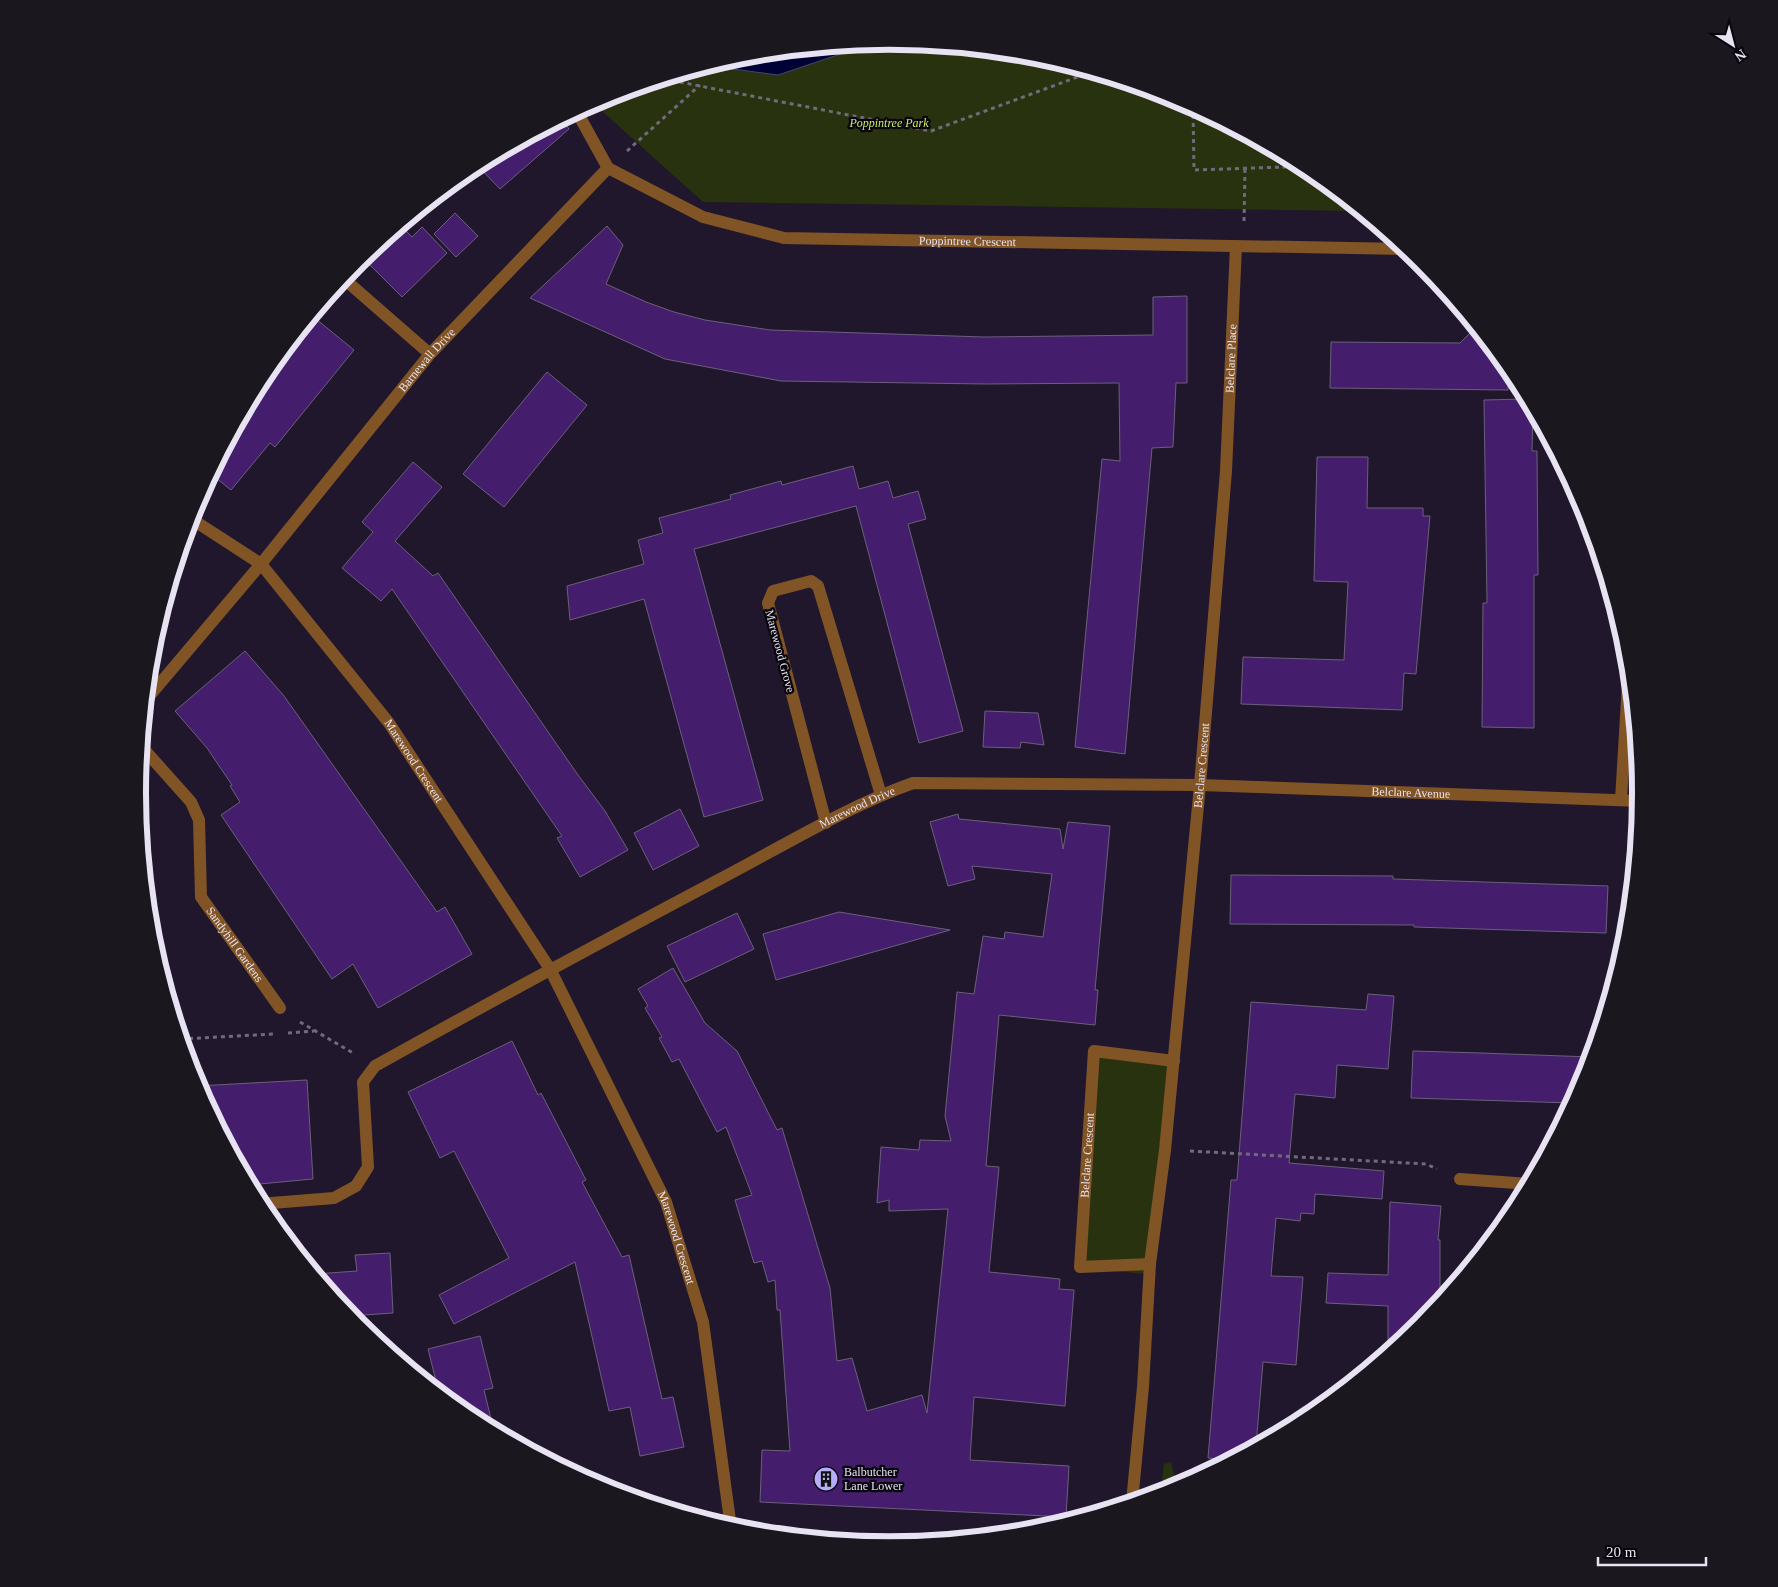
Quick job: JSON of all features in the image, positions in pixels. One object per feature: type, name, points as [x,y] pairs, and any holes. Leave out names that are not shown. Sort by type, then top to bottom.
[{"type":"street","points":[[580,118],[608,168]]},
{"type":"street","name":"Poppintree Crescent","points":[[608,168],[702,217],[784,238],[1394,249]]},
{"type":"street","name":"Barnewall Drive","points":[[262,564],[430,354],[608,168]]},
{"type":"street","name":"Belclare Place","points":[[1226,470],[1236,246]]},
{"type":"street","points":[[349,283],[430,354]]},
{"type":"street","name":"Belclare Crescent","points":[[1133,1496],[1143,1387],[1150,1264],[1174,1061],[1200,785],[1226,470]]},
{"type":"street","name":"Marewood Crescent","points":[[197,522],[262,564],[390,723],[550,969],[666,1202],[703,1322],[730,1520]]},
{"type":"street","points":[[153,692],[262,564]]},
{"type":"street","name":"Marewood Grove","points":[[826,823],[768,603],[773,591],[811,581],[818,586],[881,795]]},
{"type":"street","points":[[1621,800],[1627,703]]},
{"type":"street","name":"Sandyhill Gardens","points":[[147,753],[191,802],[199,820],[201,897],[280,1008]]},
{"type":"street","name":"Marewood Drive","points":[[550,969],[826,823],[881,795],[913,783],[1200,785]]},
{"type":"street","name":"Belclare Avenue","points":[[1200,785],[1632,801]]},
{"type":"street","points":[[269,1203],[334,1198],[356,1186],[368,1167],[363,1082],[375,1066],[550,969]]},
{"type":"street","name":"Belclare Crescent","points":[[1150,1264],[1080,1267],[1094,1051],[1174,1061]]},
{"type":"street","points":[[1460,1179],[1519,1187]]},
{"type":"path","points":[[677,81],[931,131],[1082,75]]},
{"type":"path","points":[[608,168],[700,85]]},
{"type":"path","points":[[1193,116],[1194,170],[1289,167]]},
{"type":"path","points":[[1236,246],[1244,221],[1245,169]]},
{"type":"path","points":[[280,1008],[314,1031],[375,1066]]},
{"type":"path","points":[[286,1033],[314,1031]]},
{"type":"path","points":[[187,1039],[276,1034]]},
{"type":"path","points":[[1164,1150],[1426,1164],[1460,1179]]},
{"type":"green space","name":"Poppintree Park","points":[[889,50],[986,56],[1034,64],[1128,89],[1218,127],[1261,150],[1302,175],[1350,211],[703,202],[600,109],[650,89],[744,64],[792,56]]},
{"type":"green space","points":[[1094,1051],[1173,1061],[1153,1275],[1080,1267]]},
{"type":"green space","points":[[1171,1462],[1175,1480],[1161,1485],[1164,1464]]},
{"type":"shaded area","points":[[847,52],[778,75],[726,68],[792,56]]},
{"type":"building","points":[[566,124],[569,129],[500,189],[483,171]]},
{"type":"building","points":[[455,213],[478,236],[456,257],[434,234]]},
{"type":"building","points":[[607,226],[623,245],[606,284],[674,312],[705,320],[770,330],[984,337],[1153,335],[1153,297],[1187,296],[1187,383],[1176,383],[1173,447],[1152,448],[1125,754],[1075,747],[1102,459],[1120,461],[1119,383],[985,384],[781,381],[665,359],[530,298]]},
{"type":"building","points":[[422,227],[447,253],[402,297],[368,263],[405,230],[412,237]]},
{"type":"building","points":[[317,319],[354,350],[275,447],[270,443],[231,490],[216,478],[222,465],[245,422],[271,380]]},
{"type":"building","points":[[1471,332],[1507,380],[1508,390],[1330,388],[1331,342],[1460,343]]},
{"type":"building","points":[[547,372],[587,405],[504,507],[463,474]]},
{"type":"building","points":[[1519,399],[1533,422],[1532,451],[1537,451],[1538,575],[1534,575],[1534,728],[1482,727],[1483,603],[1487,603],[1484,400]]},
{"type":"building","points":[[1317,457],[1368,457],[1367,508],[1423,508],[1423,516],[1430,516],[1416,674],[1404,673],[1402,710],[1241,704],[1243,657],[1344,660],[1348,582],[1314,581]]},
{"type":"building","points":[[413,462],[442,487],[395,541],[433,576],[438,573],[605,811],[628,850],[580,877],[557,838],[562,836],[392,589],[381,601],[342,568],[373,532],[362,522]]},
{"type":"building","points":[[853,466],[859,489],[888,481],[893,498],[918,491],[926,519],[908,524],[963,731],[919,743],[856,506],[694,549],[763,800],[704,817],[644,599],[570,620],[567,586],[644,564],[638,540],[663,533],[659,518],[731,499],[730,495],[781,481],[782,485]]},
{"type":"building","points":[[245,651],[284,696],[437,912],[445,907],[472,954],[378,1008],[353,964],[332,979],[221,815],[240,802],[230,786],[232,785],[207,748],[175,711]]},
{"type":"building","points":[[985,711],[1038,713],[1044,745],[1021,742],[1020,748],[983,747]]},
{"type":"building","points":[[680,809],[699,846],[653,870],[634,833]]},
{"type":"building","points":[[958,814],[959,819],[1060,829],[1063,849],[1068,822],[1110,826],[1095,990],[1098,990],[1095,1025],[999,1015],[986,1166],[999,1167],[989,1272],[1060,1279],[1059,1289],[1074,1290],[1065,1406],[974,1397],[970,1460],[1069,1466],[1066,1515],[1061,1517],[760,1502],[762,1450],[790,1451],[780,1310],[777,1310],[775,1280],[768,1282],[762,1261],[754,1263],[735,1200],[752,1195],[726,1127],[717,1132],[679,1059],[672,1062],[659,1038],[662,1037],[645,1008],[648,1006],[638,989],[673,968],[705,1023],[737,1051],[777,1130],[782,1128],[830,1288],[837,1361],[852,1358],[867,1411],[922,1395],[927,1413],[948,1209],[889,1211],[889,1200],[877,1203],[881,1147],[919,1150],[920,1140],[951,1141],[945,1116],[957,992],[974,994],[983,936],[1004,939],[1005,932],[1043,937],[1052,874],[972,866],[975,879],[948,886],[930,822]]},
{"type":"building","points":[[1231,875],[1393,876],[1393,879],[1608,886],[1606,933],[1414,927],[1414,925],[1230,924]]},
{"type":"building","points":[[839,912],[950,930],[776,980],[763,934]]},
{"type":"building","points":[[737,913],[754,949],[685,982],[667,946]]},
{"type":"building","points":[[1368,994],[1394,996],[1388,1069],[1337,1065],[1335,1098],[1295,1094],[1289,1163],[1384,1171],[1382,1199],[1315,1194],[1314,1214],[1301,1213],[1300,1221],[1276,1218],[1271,1276],[1303,1277],[1296,1365],[1263,1362],[1257,1439],[1220,1459],[1208,1458],[1231,1180],[1237,1180],[1251,1002],[1366,1010]]},
{"type":"building","points":[[512,1041],[538,1095],[541,1093],[586,1180],[582,1182],[622,1257],[629,1255],[662,1399],[673,1397],[684,1447],[640,1456],[630,1407],[609,1411],[575,1262],[454,1324],[439,1295],[509,1258],[454,1151],[440,1158],[408,1092]]},
{"type":"building","points":[[1413,1051],[1584,1057],[1565,1103],[1411,1098]]},
{"type":"building","points":[[307,1080],[313,1179],[257,1184],[222,1122],[205,1086]]},
{"type":"building","points":[[1390,1202],[1441,1206],[1438,1240],[1440,1240],[1440,1292],[1388,1344],[1388,1306],[1326,1303],[1328,1273],[1388,1275]]},
{"type":"building","points":[[390,1253],[393,1313],[359,1315],[321,1274],[357,1271],[355,1255]]},
{"type":"building","points":[[480,1336],[493,1388],[484,1390],[492,1422],[437,1383],[428,1349]]},
{"type":"place","name":"Balbutcher Lane Lower","points":[[826,1479]]}]
